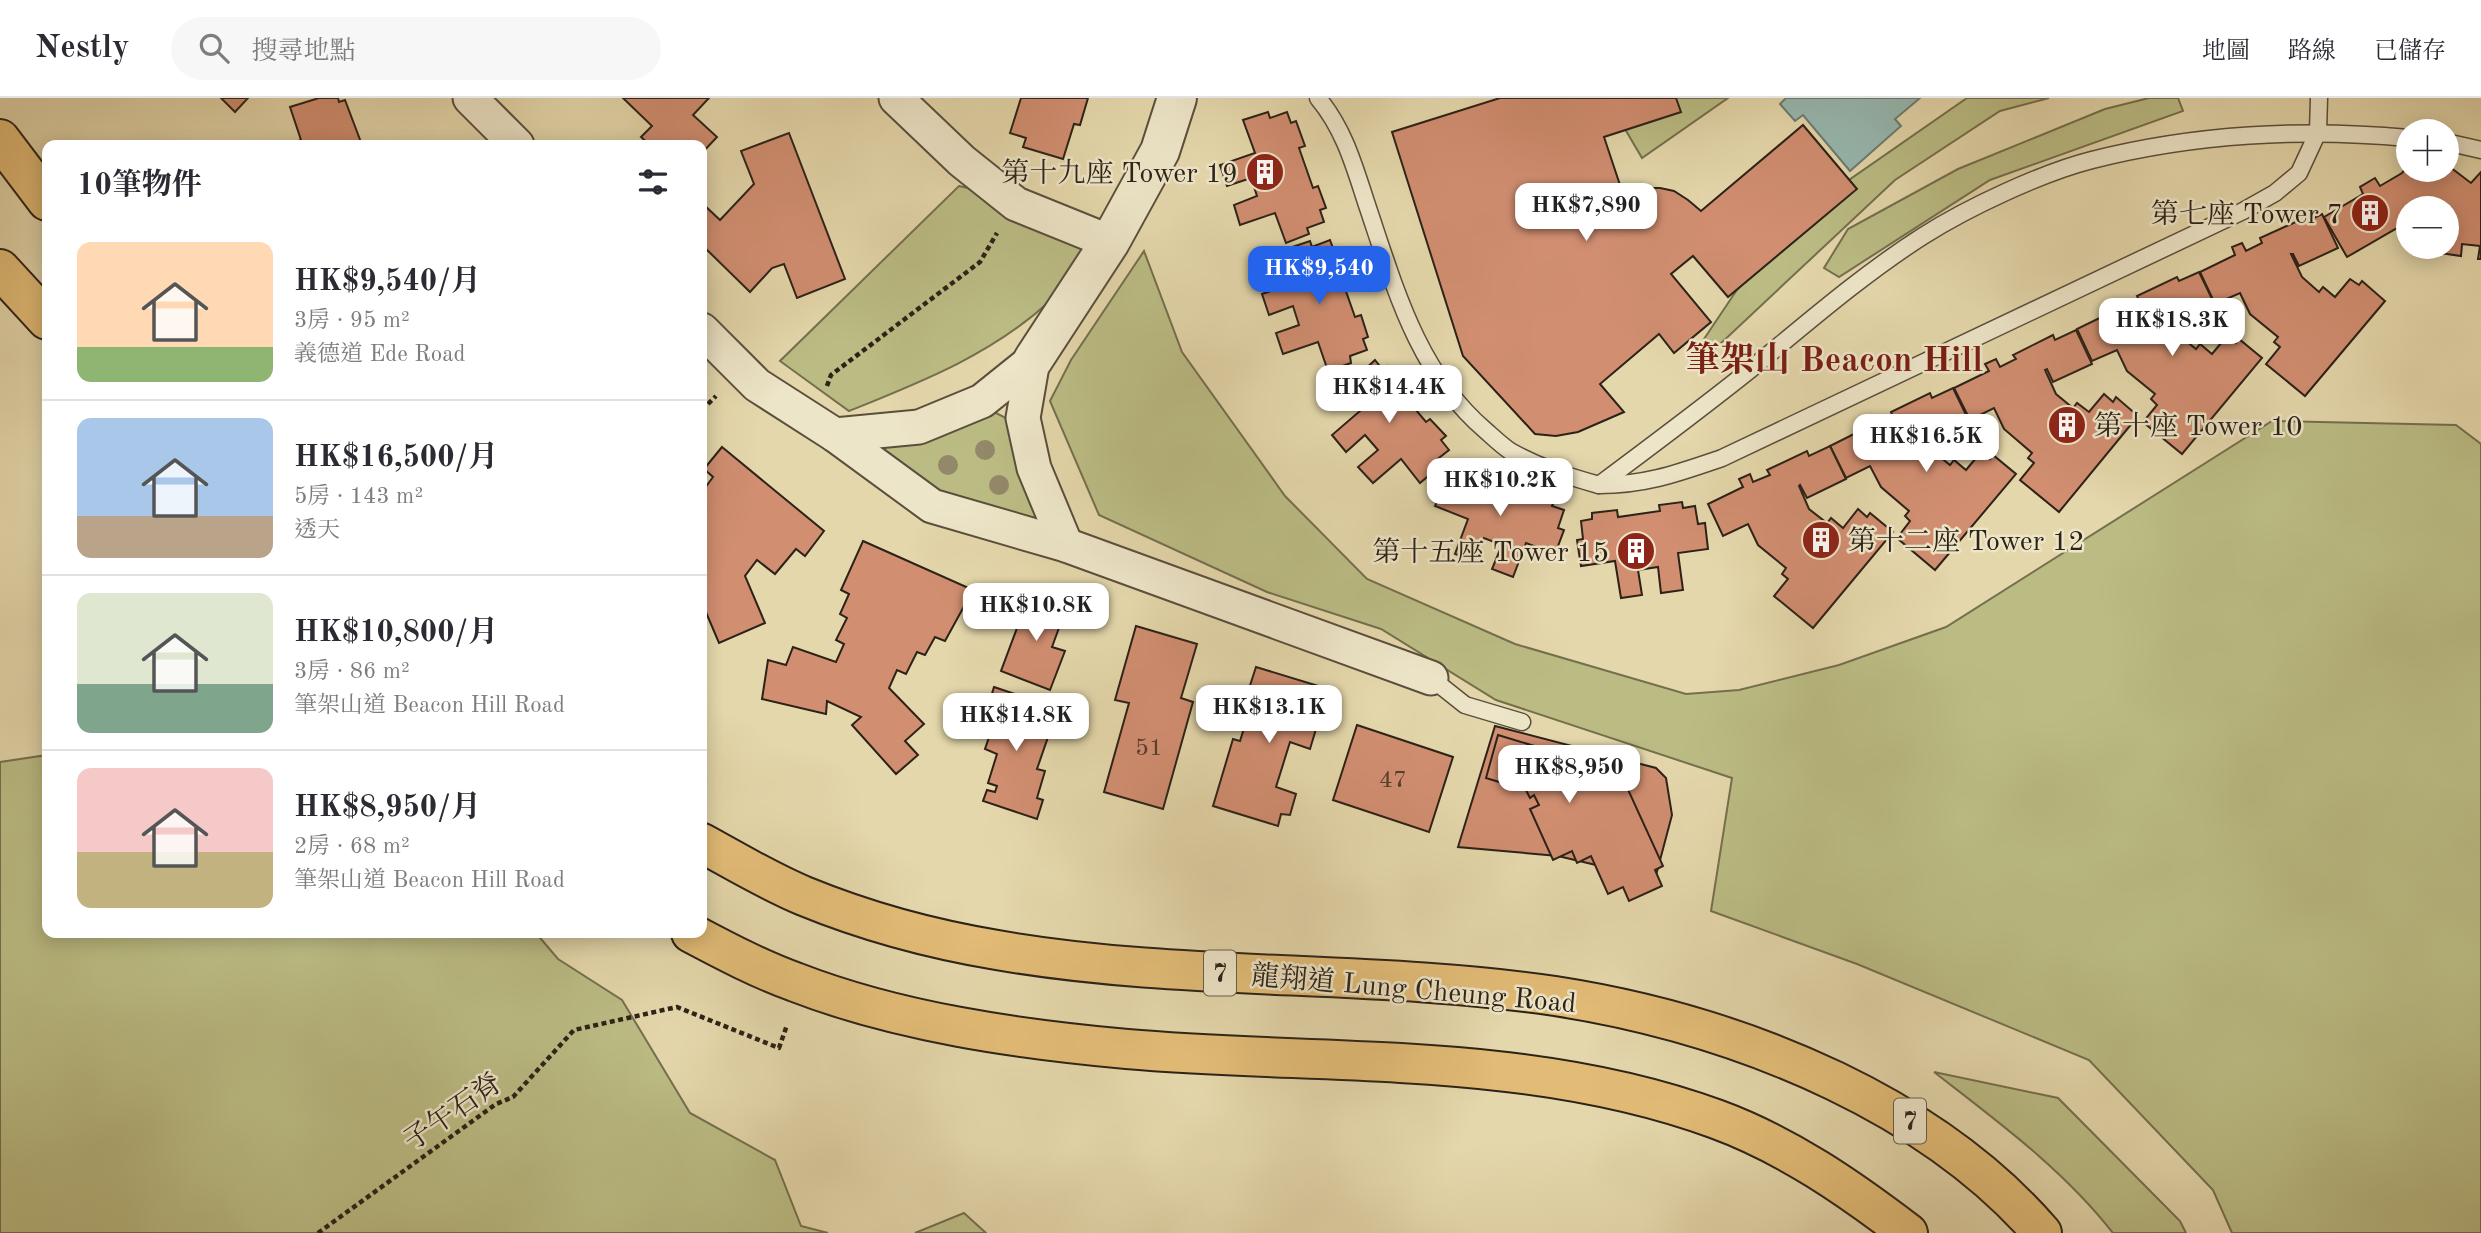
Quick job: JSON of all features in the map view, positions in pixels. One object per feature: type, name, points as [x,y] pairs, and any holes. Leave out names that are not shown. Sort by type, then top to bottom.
[{"type":"highway","points":[[0,139],[42,194]]},
{"type":"highway","points":[[0,269],[42,315]]},
{"type":"highway","name":"龍翔道 Lung Cheung Road","points":[[707,846],[802,895],[900,928],[996,950],[1091,963],[1190,971],[1494,989],[1609,1006],[1703,1029],[1807,1068],[1905,1118],[1986,1179],[2026,1214],[2042,1233]]},
{"type":"highway","points":[[700,938],[735,957],[796,983],[865,1005],[956,1026],[1128,1049],[1379,1062],[1516,1073],[1652,1098],[1718,1119],[1769,1143],[1820,1170],[1908,1233]]},
{"type":"street","points":[[470,98],[512,140]]},
{"type":"street","points":[[896,98],[962,161],[1016,204],[1110,242]]},
{"type":"street","points":[[835,435],[919,427],[982,401],[1033,360],[1110,242],[1160,151],[1177,98]]},
{"type":"street","points":[[707,335],[757,385],[835,435],[932,506],[1066,545],[1431,678]]},
{"type":"street","points":[[1033,360],[1023,418],[1034,468],[1066,545]]},
{"type":"lane","points":[[1318,98],[1344,135],[1398,298],[1419,345],[1444,387],[1473,420],[1508,450],[1552,472],[1599,485],[1627,485],[1656,480],[1722,458],[2243,211],[2275,193],[2300,173],[2318,132],[2319,98]]},
{"type":"lane","points":[[1599,485],[1704,407],[1870,272],[1925,235],[2035,180],[2090,160],[2216,139],[2318,132],[2396,137]]},
{"type":"lane","points":[[2459,145],[2481,150]]},
{"type":"lane","points":[[1431,678],[1465,705],[1522,722]]},
{"type":"path","points":[[831,375],[980,262]]},
{"type":"path","points":[[707,405],[713,399]]},
{"type":"path","name":"子午石脊","points":[[318,1233],[496,1104],[513,1097],[574,1030],[677,1007],[779,1048],[787,1025]]},
{"type":"green space","points":[[1629,98],[1728,98],[1642,158],[1612,107]]},
{"type":"green space","points":[[1967,98],[2049,98],[2000,111],[1895,180],[1702,361],[1704,339],[1777,230]]},
{"type":"green space","points":[[2149,98],[2178,98],[2183,111],[1990,180],[1839,277],[1824,268],[1848,229],[1958,169],[2105,109]]},
{"type":"green space","points":[[959,186],[981,191],[1090,249],[1051,300],[1005,336],[955,365],[849,411],[780,361]]},
{"type":"green space","points":[[1144,251],[1182,352],[1285,496],[1367,579],[1515,644],[1686,694],[1739,690],[1839,665],[1946,627],[2272,421],[2456,425],[2481,444],[2481,1233],[2232,1233],[2213,1190],[2089,1060],[1857,964],[1711,911],[1732,778],[1496,700],[1381,629],[1267,592],[1099,515],[1050,401],[1071,360]]},
{"type":"green space","points":[[994,412],[1014,427],[1036,517],[1028,521],[961,502],[928,485],[884,450],[889,442]]},
{"type":"green space","points":[[42,756],[42,938],[540,938],[558,959],[622,1000],[690,1113],[775,1160],[801,1226],[828,1233],[0,1233],[0,762]]},
{"type":"green space","points":[[1934,1072],[2058,1098],[2180,1221],[2186,1233],[2113,1233],[2051,1167]]},
{"type":"green space","points":[[964,1213],[986,1233],[915,1233]]},
{"type":"water","points":[[1786,98],[1920,98],[1895,119],[1901,126],[1850,171],[1803,115],[1795,121],[1780,104]]},
{"type":"building","points":[[221,98],[248,98],[235,112]]},
{"type":"building","points":[[319,98],[338,98],[339,102],[345,100],[360,140],[301,140],[290,107]]},
{"type":"building","points":[[623,98],[709,98],[693,115],[717,137],[707,148],[707,140],[644,140],[641,137],[652,126]]},
{"type":"building","points":[[1021,98],[1088,98],[1080,125],[1074,124],[1063,159],[1023,147],[1026,138],[1010,133]]},
{"type":"building","points":[[1500,98],[1676,98],[1681,112],[1604,137],[1624,197],[1648,188],[1660,188],[1674,191],[1701,211],[1803,125],[1857,189],[1728,297],[1693,256],[1671,274],[1711,322],[1674,353],[1659,334],[1600,384],[1624,412],[1578,432],[1556,436],[1535,434],[1463,356],[1392,132]]},
{"type":"building","name":"第十九座 Tower 19","points":[[1268,112],[1270,118],[1287,112],[1291,123],[1296,121],[1305,146],[1299,148],[1313,188],[1318,186],[1326,208],[1320,210],[1324,222],[1307,228],[1309,234],[1286,243],[1275,213],[1240,225],[1234,205],[1257,196],[1251,178],[1227,186],[1220,165],[1255,153],[1243,120]]},
{"type":"building","points":[[789,133],[845,279],[797,298],[784,264],[772,268],[750,292],[707,250],[707,208],[720,220],[754,184],[741,151]]},
{"type":"building","name":"第七座 Tower 7","points":[[2481,172],[2481,259],[2478,259],[2480,246],[2462,244],[2459,256],[2459,196],[2396,196],[2396,229],[2347,257],[2324,217],[2363,194],[2360,187],[2375,178],[2380,186],[2396,177],[2396,182],[2459,182],[2459,174],[2471,183]]},
{"type":"building","points":[[2322,214],[2338,248],[2299,266],[2291,254],[2302,277],[2319,292],[2323,287],[2335,297],[2350,279],[2359,285],[2362,281],[2385,301],[2305,396],[2266,364],[2280,347],[2274,342],[2278,337],[2250,314],[2240,293],[2215,304],[2200,272],[2235,255],[2232,247],[2242,243],[2246,251],[2262,243],[2260,238],[2300,220],[2302,224]]},
{"type":"building","points":[[1330,240],[1334,251],[1339,249],[1348,274],[1341,277],[1355,317],[1361,315],[1368,337],[1363,339],[1367,350],[1350,356],[1351,363],[1328,371],[1318,342],[1283,354],[1276,333],[1299,325],[1293,306],[1269,315],[1262,294],[1298,282],[1286,249],[1310,241],[1312,247]]},
{"type":"building","points":[[2199,272],[2215,305],[2176,324],[2170,311],[2168,312],[2179,335],[2196,349],[2200,344],[2212,354],[2227,336],[2236,343],[2239,339],[2262,358],[2182,454],[2143,422],[2157,405],[2151,399],[2155,394],[2127,371],[2117,350],[2092,361],[2077,329],[2112,312],[2109,305],[2119,300],[2123,309],[2139,300],[2137,296],[2177,277],[2179,281]]},
{"type":"building","name":"第十座 Tower 10","points":[[2076,330],[2092,364],[2053,382],[2047,369],[2045,370],[2056,394],[2073,408],[2077,403],[2089,412],[2104,394],[2113,402],[2116,397],[2138,416],[2059,512],[2020,480],[2034,463],[2028,458],[2032,453],[2004,429],[1994,408],[1970,420],[1954,388],[1989,371],[1985,364],[1996,359],[2000,367],[2016,359],[2013,355],[2053,335],[2055,340]]},
{"type":"building","points":[[1375,360],[1383,370],[1387,366],[1404,386],[1399,390],[1426,422],[1430,419],[1446,436],[1441,440],[1449,450],[1435,461],[1440,466],[1420,483],[1401,459],[1373,483],[1358,467],[1378,450],[1365,435],[1346,452],[1332,435],[1360,411],[1338,385],[1357,368],[1361,373]]},
{"type":"building","points":[[1953,388],[1969,421],[1930,440],[1924,427],[1921,428],[1933,451],[1950,465],[1954,460],[1966,470],[1981,452],[1990,459],[1993,455],[2016,474],[1935,570],[1897,538],[1910,521],[1905,516],[1909,511],[1881,487],[1870,466],[1846,478],[1830,446],[1866,428],[1863,421],[1872,416],[1876,424],[1893,417],[1891,412],[1930,393],[1932,398]]},
{"type":"building","name":"第十二座 Tower 12","points":[[1830,446],[1846,479],[1807,498],[1800,485],[1809,509],[1827,523],[1831,518],[1843,528],[1858,509],[1867,517],[1870,513],[1893,532],[1813,628],[1774,596],[1788,579],[1782,574],[1786,568],[1758,545],[1748,524],[1723,536],[1708,504],[1743,487],[1739,479],[1750,474],[1753,482],[1770,475],[1767,470],[1807,451],[1809,456]]},
{"type":"building","points":[[722,447],[824,531],[805,556],[796,549],[775,574],[757,560],[745,576],[765,623],[719,643],[707,615],[707,485],[713,477],[707,472],[707,465]]},
{"type":"building","points":[[1470,466],[1495,476],[1492,482],[1531,498],[1533,492],[1555,500],[1552,506],[1564,510],[1558,528],[1564,530],[1555,554],[1526,543],[1513,577],[1492,569],[1502,545],[1484,538],[1474,561],[1455,554],[1468,519],[1435,506],[1445,483],[1450,484],[1457,467],[1468,472]]},
{"type":"building","name":"第十五座 Tower 15","points":[[1682,502],[1683,508],[1695,506],[1698,524],[1705,523],[1708,549],[1678,553],[1683,590],[1661,593],[1658,567],[1638,570],[1642,595],[1621,598],[1615,561],[1581,566],[1577,540],[1583,539],[1581,521],[1592,519],[1592,513],[1617,510],[1618,517],[1660,511],[1659,505]]},
{"type":"building","points":[[863,541],[973,590],[945,641],[935,637],[925,655],[917,652],[906,674],[897,670],[889,688],[924,724],[905,741],[918,755],[896,774],[852,725],[861,717],[827,701],[826,714],[762,699],[768,660],[786,665],[793,647],[836,662],[844,644],[836,640],[847,618],[840,614],[849,594],[841,590]]},
{"type":"building","points":[[1030,593],[1067,606],[1052,647],[1065,651],[1050,690],[1001,671]]},
{"type":"building","points":[[1136,626],[1197,644],[1181,698],[1193,702],[1163,809],[1104,792],[1129,703],[1115,700]]},
{"type":"building","points":[[1256,667],[1328,689],[1310,749],[1290,742],[1276,787],[1296,794],[1290,815],[1281,814],[1278,826],[1213,806],[1233,739],[1240,741],[1251,706],[1244,704]]},
{"type":"building","points":[[994,687],[1048,705],[1038,733],[1048,737],[1037,769],[1045,771],[1037,798],[1043,800],[1037,819],[983,801],[987,790],[995,792],[997,786],[988,783],[997,754],[985,749],[997,714],[987,710]]},
{"type":"building","points":[[1357,725],[1453,757],[1429,832],[1333,800]]},
{"type":"building","points":[[1495,726],[1656,768],[1666,778],[1672,815],[1655,879],[1558,856],[1458,847]]},
{"type":"building","points":[[1498,735],[1620,772],[1663,866],[1655,870],[1662,886],[1629,901],[1623,887],[1608,894],[1591,856],[1577,863],[1572,851],[1553,860],[1530,809],[1539,805],[1534,795],[1530,798],[1526,790],[1486,778]]},
{"type":"place","name":"第十九座 Tower 19","points":[[1265,172]]},
{"type":"place","name":"第七座 Tower 7","points":[[2370,213]]},
{"type":"place","name":"第十座 Tower 10","points":[[2067,425]]},
{"type":"place","name":"第十二座 Tower 12","points":[[1821,540]]},
{"type":"place","name":"第十五座 Tower 15","points":[[1636,551]]},
{"type":"district","name":"筆架山 Beacon Hill","points":[[1834,359]]}]
